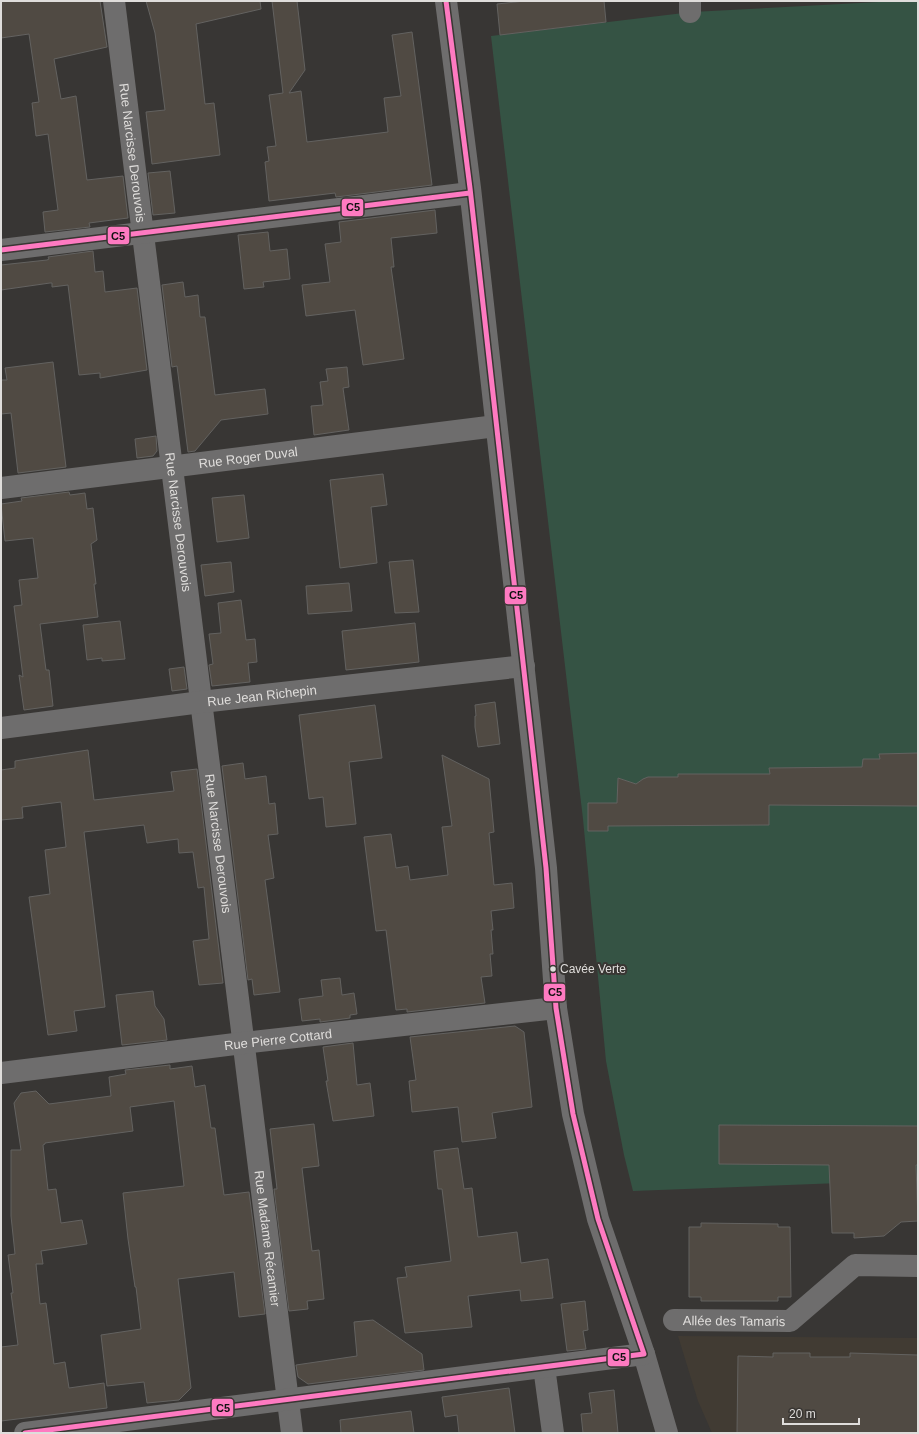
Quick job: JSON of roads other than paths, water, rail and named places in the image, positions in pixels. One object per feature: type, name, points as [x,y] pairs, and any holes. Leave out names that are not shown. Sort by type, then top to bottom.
[{"type":"street","name":"Rue Narcisse Derouvois","points":[[114,1],[243,1043]]},
{"type":"street","points":[[446,1],[470,193],[524,666],[546,868],[556,1008],[573,1114],[598,1218],[644,1354],[668,1433]]},
{"type":"street","points":[[1,250],[470,193]]},
{"type":"street","name":"Rue Roger Duval","points":[[1,488],[496,426]]},
{"type":"street","name":"Rue Jean Richepin","points":[[1,728],[201,702],[524,666]]},
{"type":"street","name":"Rue Pierre Cottard","points":[[1,1072],[556,1008]]},
{"type":"street","name":"Rue Madame Récamier","points":[[243,1043],[292,1433]]},
{"type":"street","name":"Allée des Tamaris","points":[[674,1320],[790,1321],[856,1265],[918,1266]]},
{"type":"street","points":[[25,1433],[644,1354]]},
{"type":"street","points":[[544,1367],[553,1433]]},
{"type":"place","name":"Cavée Verte","points":[[553,969]]}]
